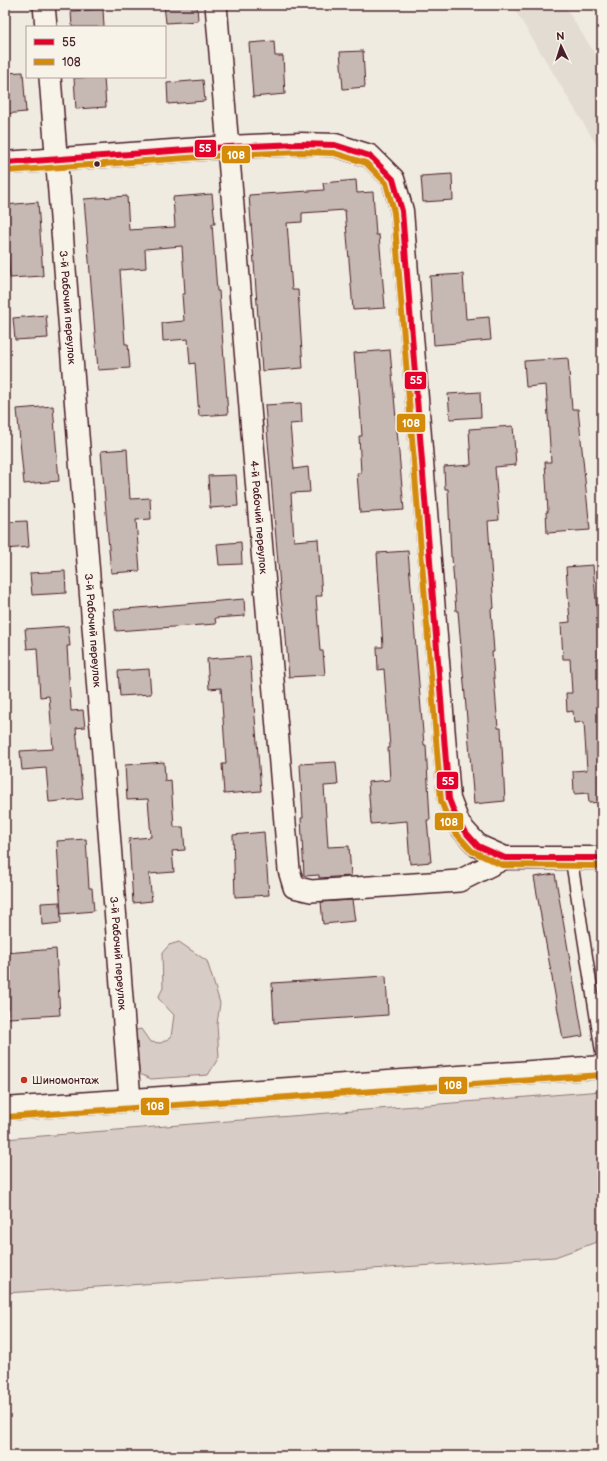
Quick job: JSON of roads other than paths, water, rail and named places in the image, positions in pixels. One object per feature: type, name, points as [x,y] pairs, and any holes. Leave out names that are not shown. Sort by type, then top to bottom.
[{"type":"street","points":[[44,5],[46,26]]},
{"type":"street","name":"4-й Рабочий переулок","points":[[216,5],[289,870],[294,887],[312,891],[459,881],[504,858]]},
{"type":"street","name":"3-й Рабочий переулок","points":[[50,78],[130,1100]]},
{"type":"street","points":[[5,163],[228,147],[300,144],[336,145],[370,156],[393,180],[402,211],[449,799],[460,825],[478,846],[504,858],[602,858]]},
{"type":"street","points":[[5,1109],[602,1066]]},
{"type":"lane","points":[[571,858],[602,1055]]},
{"type":"place","name":"Шиномонтаж","points":[[24,1080]]}]
